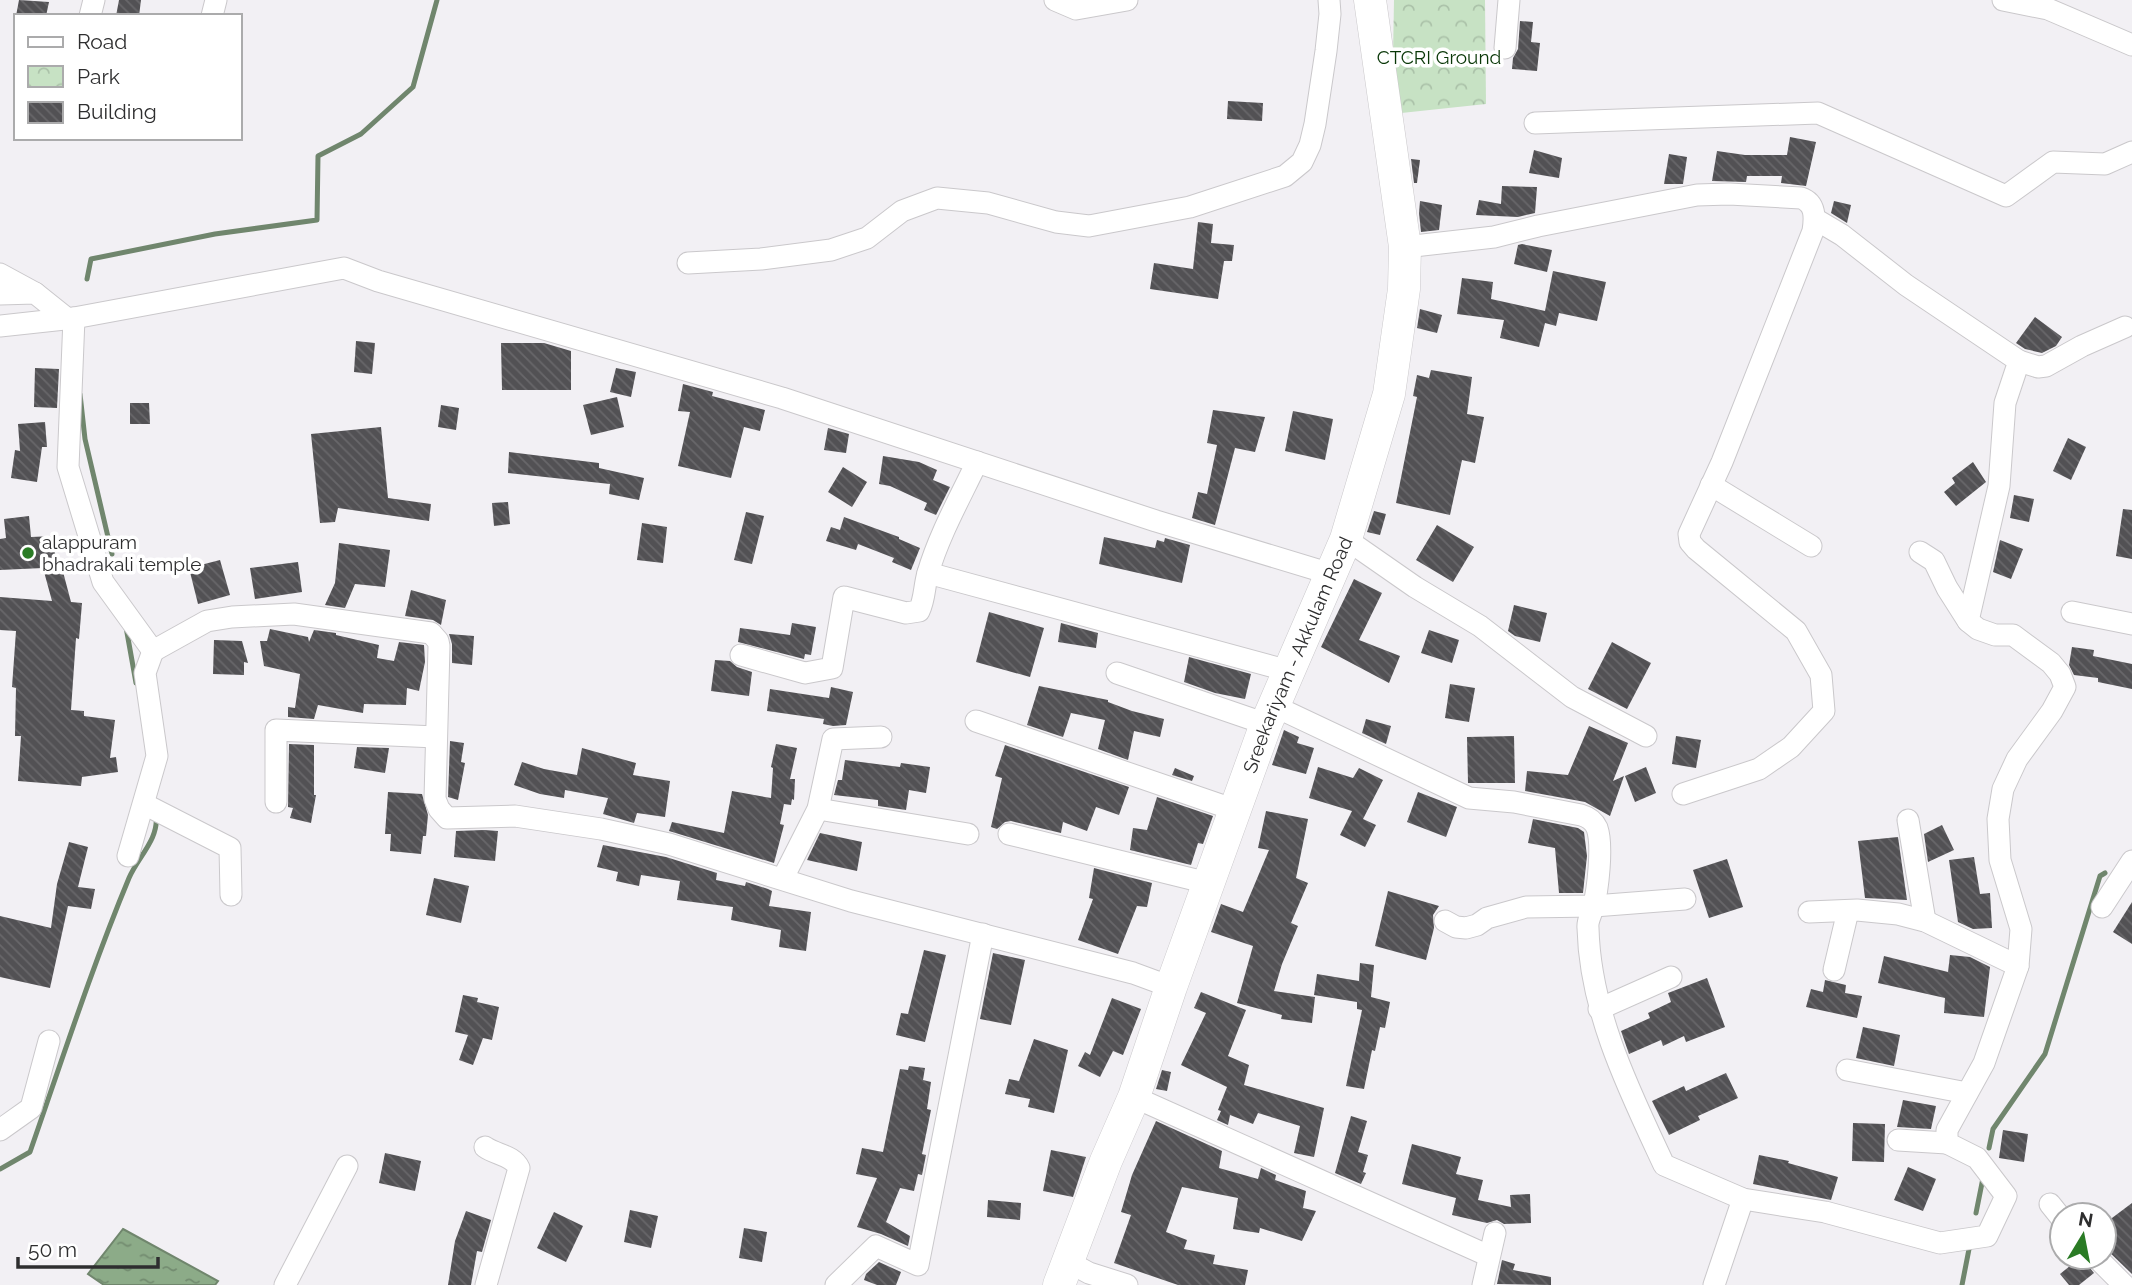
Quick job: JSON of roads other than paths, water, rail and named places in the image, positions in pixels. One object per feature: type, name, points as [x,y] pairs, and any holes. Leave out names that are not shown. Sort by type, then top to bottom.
[{"type":"main road","name":"Sreekariyam - Akkulam Road","points":[[1063,1273],[1134,1097],[1171,986],[1270,715],[1346,539],[1389,394],[1404,289],[1405,247],[1370,0]]},
{"type":"street","points":[[1055,0],[1076,9],[1127,0]]},
{"type":"street","points":[[688,263],[761,260],[831,250],[867,238],[902,211],[937,198],[988,203],[1056,222],[1089,226],[1190,207],[1285,176],[1301,162],[1310,145],[1326,51],[1329,0]]},
{"type":"street","points":[[1505,48],[1509,0]]},
{"type":"street","points":[[2003,0],[2050,4],[2132,45]]},
{"type":"street","points":[[1535,123],[1818,113],[2006,196],[2053,162],[2105,164],[2132,152]]},
{"type":"street","points":[[1405,247],[1494,237],[1698,195],[1803,198],[1812,206],[1815,219],[1813,231],[1711,485],[1691,528],[1690,542],[1796,631],[1821,675],[1824,711],[1791,747],[1759,769],[1683,794]]},
{"type":"street","points":[[1815,219],[1842,235],[1906,285],[2019,361],[2038,367],[2046,366],[2081,346],[2125,327]]},
{"type":"street","points":[[0,326],[70,318],[344,268],[378,281],[782,397],[1156,521],[1331,573]]},
{"type":"street","points":[[0,274],[35,293],[70,318]]},
{"type":"street","points":[[0,294],[35,293]]},
{"type":"street","points":[[70,318],[68,467],[103,582],[153,651]]},
{"type":"street","points":[[1968,621],[2000,486],[2005,403],[2019,361]]},
{"type":"street","points":[[741,655],[805,673],[832,668],[844,597],[914,613],[922,603],[928,573],[943,534],[977,462]]},
{"type":"street","points":[[1711,485],[1811,546]]},
{"type":"street","points":[[1346,539],[1415,587],[1480,626],[1572,697],[1646,736]]},
{"type":"street","points":[[1920,552],[1934,561],[1968,621],[1978,629],[1995,635],[2013,635],[2051,663],[2064,681],[2063,693],[2017,760],[2003,789],[1998,819],[2000,860],[2021,929],[2018,965],[1984,1063],[1947,1130],[1947,1143]]},
{"type":"street","points":[[928,573],[1289,671]]},
{"type":"street","points":[[2072,612],[2132,624]]},
{"type":"street","points":[[128,856],[157,756],[145,673],[153,651],[207,621],[294,614],[431,633],[438,641],[435,799],[447,818],[515,816],[601,829],[668,844],[851,901],[983,933],[1133,973],[1171,986]]},
{"type":"street","points":[[1117,673],[1270,715],[1469,799],[1514,802],[1587,817],[1598,830],[1600,845],[1594,906],[1587,924],[1599,1009],[1639,1111],[1664,1165],[1743,1199],[1825,1212],[1940,1243],[1987,1236],[2006,1196],[1977,1158],[1947,1143],[1899,1140]]},
{"type":"street","points":[[976,721],[1235,810]]},
{"type":"street","points":[[276,802],[276,730],[436,737]]},
{"type":"street","points":[[783,878],[818,809],[833,739],[881,737]]},
{"type":"street","points":[[144,804],[230,849],[231,895]]},
{"type":"street","points":[[818,809],[968,834]]},
{"type":"street","points":[[1908,820],[1925,921]]},
{"type":"street","points":[[1009,834],[1208,883]]},
{"type":"street","points":[[2102,907],[2124,892],[2132,861]]},
{"type":"street","points":[[1445,921],[1455,927],[1466,928],[1487,918],[1526,907],[1594,906],[1685,899]]},
{"type":"street","points":[[1834,970],[1848,911]]},
{"type":"street","points":[[1809,912],[1898,914],[1925,921],[2018,965]]},
{"type":"street","points":[[836,1285],[876,1247],[918,1265],[983,933]]},
{"type":"street","points":[[1599,1009],[1671,977]]},
{"type":"street","points":[[0,1130],[31,1108],[49,1041]]},
{"type":"street","points":[[1847,1070],[1968,1093]]},
{"type":"street","points":[[1134,1097],[1489,1256]]},
{"type":"street","points":[[485,1147],[511,1159],[519,1168],[486,1285]]},
{"type":"street","points":[[285,1285],[347,1166]]},
{"type":"street","points":[[1714,1285],[1743,1199]]},
{"type":"street","points":[[1483,1285],[1495,1233]]},
{"type":"street","points":[[2110,1271],[2124,1285]]},
{"type":"street","points":[[1063,1273],[1089,1273],[1127,1285]]},
{"type":"water","points":[[123,1229],[218,1281],[215,1285],[104,1285],[88,1274]]},
{"type":"waterway","points":[[87,279],[91,259],[215,234],[317,220],[318,156],[361,134],[413,87],[437,0]]},
{"type":"waterway","points":[[80,394],[85,439],[112,554]]},
{"type":"waterway","points":[[126,627],[136,683]]},
{"type":"waterway","points":[[0,1169],[30,1152],[102,945],[129,878],[151,840],[156,816]]},
{"type":"waterway","points":[[1989,1148],[1993,1129],[2045,1054],[2100,876],[2105,873]]},
{"type":"waterway","points":[[1976,1213],[1983,1178]]},
{"type":"waterway","points":[[1962,1285],[1970,1244]]},
{"type":"place","name":"alappuram bhadrakali temple","points":[[28,553]]},
{"type":"park label","name":"CTCRI Ground","points":[[1439,57]]}]
